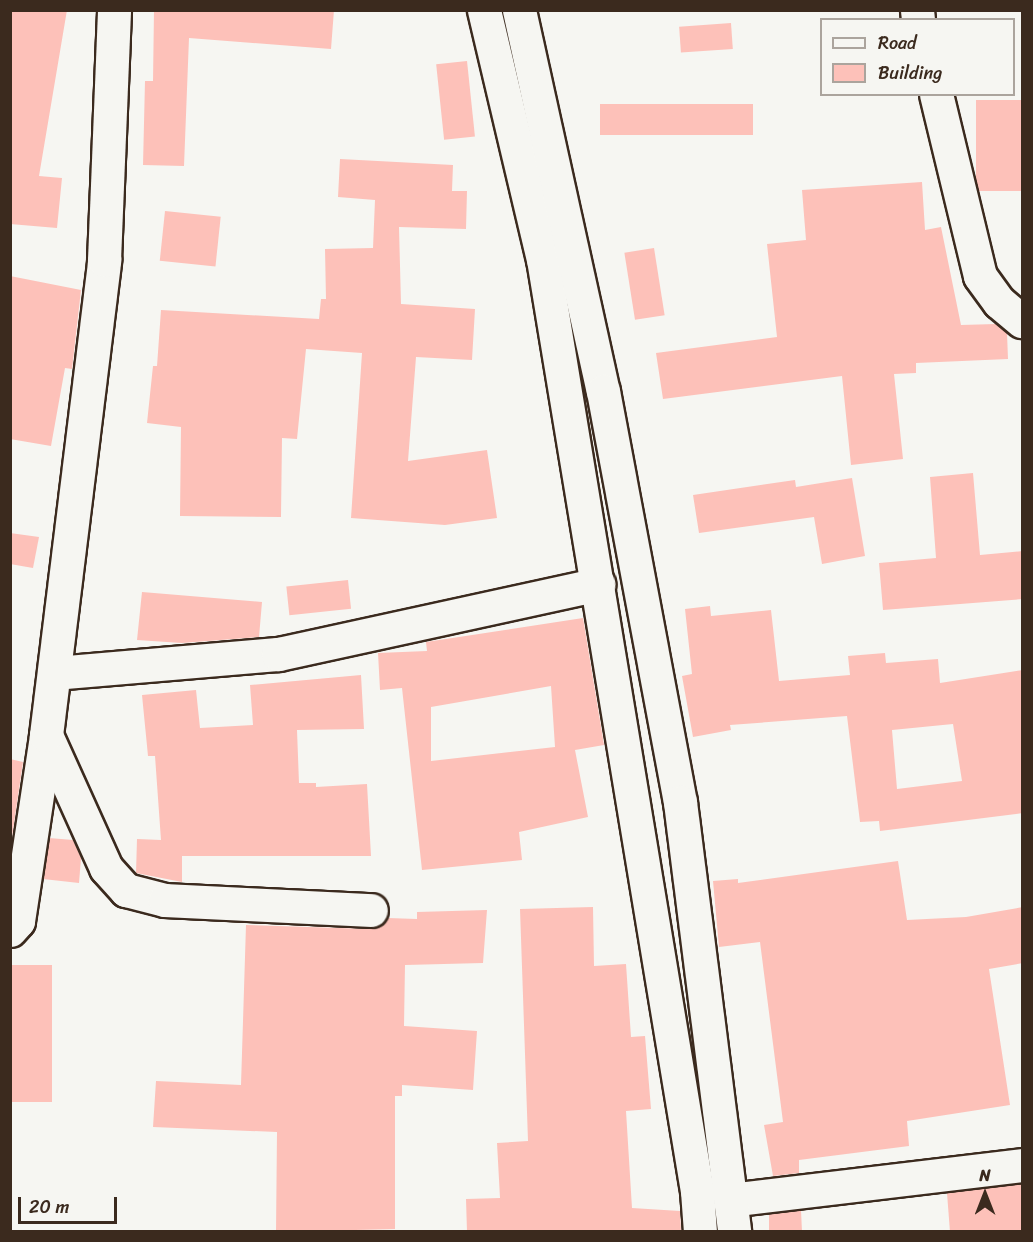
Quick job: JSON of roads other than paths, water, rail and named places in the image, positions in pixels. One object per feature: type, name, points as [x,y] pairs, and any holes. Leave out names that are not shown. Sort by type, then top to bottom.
[{"type":"street","points":[[10,930],[18,921],[55,673],[104,260],[114,10]]},
{"type":"street","points":[[484,10],[543,259],[598,584],[700,1232]]},
{"type":"street","points":[[519,10],[603,391],[680,802],[732,1216],[1023,1165]]},
{"type":"street","points":[[936,96],[980,276],[999,302],[1023,321]]},
{"type":"street","points":[[55,673],[278,654],[598,584]]},
{"type":"street","points":[[46,735],[106,868],[126,890],[165,900],[371,910]]}]
